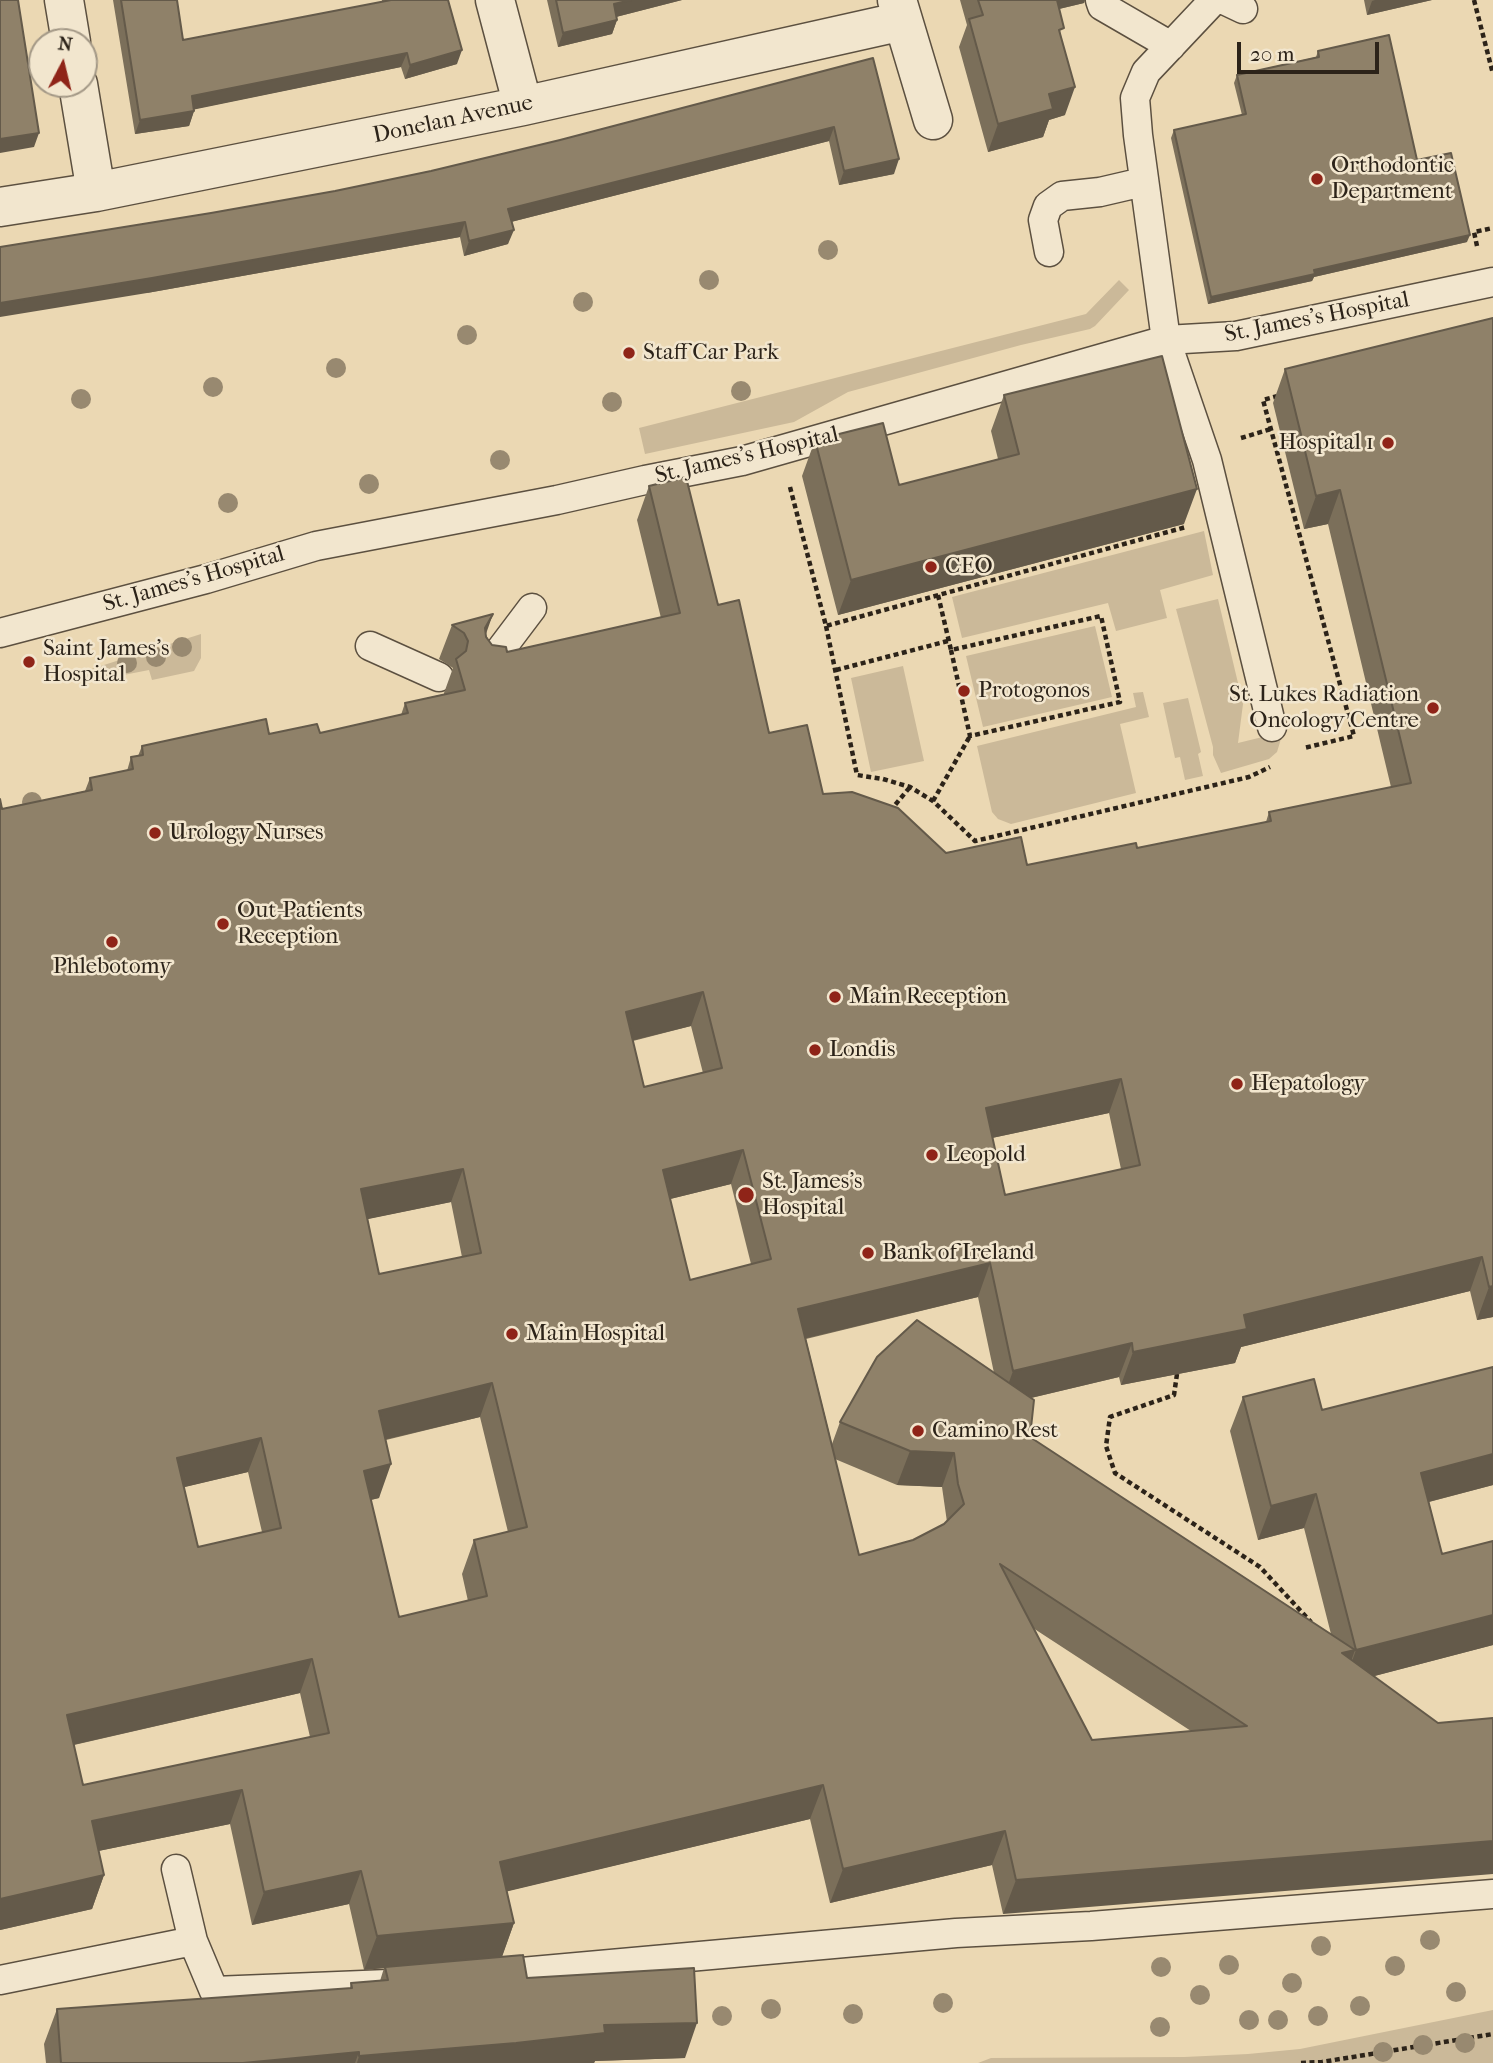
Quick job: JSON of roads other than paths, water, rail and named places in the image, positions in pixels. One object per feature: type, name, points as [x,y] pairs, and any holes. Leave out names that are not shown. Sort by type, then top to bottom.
[{"type":"street","points":[[64,0],[69,28]]},
{"type":"street","points":[[495,0],[523,106]]},
{"type":"street","points":[[900,10],[933,120]]},
{"type":"street","name":"Donelan Avenue","points":[[0,206],[96,192],[523,106],[900,10]]},
{"type":"street","points":[[80,98],[96,192]]},
{"type":"lane","points":[[1100,0],[1102,6],[1171,46]]},
{"type":"lane","points":[[1214,0],[1146,72],[1135,98],[1143,182],[1166,340],[1207,460],[1272,727]]},
{"type":"lane","points":[[1049,252],[1043,220],[1048,206],[1062,196],[1100,192],[1143,182]]},
{"type":"lane","name":"St. James's Hospital","points":[[0,633],[206,579],[316,545],[557,500],[780,452],[1166,340],[1236,336],[1493,282]]},
{"type":"lane","points":[[489,665],[532,608]]},
{"type":"lane","points":[[370,646],[439,677]]},
{"type":"lane","points":[[176,1869],[193,1941],[214,1991],[357,1987],[412,1982]]},
{"type":"lane","points":[[468,1977],[956,1933],[1091,1926],[1493,1894]]},
{"type":"lane","points":[[0,1980],[193,1941]]},
{"type":"place","name":"Orthodontic Department","points":[[1317,179]]},
{"type":"place","name":"Staff Car Park","points":[[629,353]]},
{"type":"place","name":"Hospital 1","points":[[1388,443]]},
{"type":"place","name":"CEO","points":[[931,567]]},
{"type":"place","name":"Saint James's Hospital","points":[[29,662]]},
{"type":"place","name":"Protogonos","points":[[964,691]]},
{"type":"place","name":"St. Lukes Radiation Oncology Centre","points":[[1433,708]]},
{"type":"place","name":"Urology Nurses","points":[[155,833]]},
{"type":"place","name":"Out-Patients Reception","points":[[223,924]]},
{"type":"place","name":"Phlebotomy","points":[[112,942]]},
{"type":"place","name":"Main Reception","points":[[835,997]]},
{"type":"place","name":"Londis","points":[[815,1050]]},
{"type":"place","name":"Hepatology","points":[[1237,1084]]},
{"type":"place","name":"Leopold","points":[[932,1155]]},
{"type":"place","name":"St. James's Hospital","points":[[746,1195]]},
{"type":"place","name":"Bank of Ireland","points":[[868,1253]]},
{"type":"place","name":"Main Hospital","points":[[512,1334]]},
{"type":"place","name":"Camino Rest","points":[[918,1431]]}]
